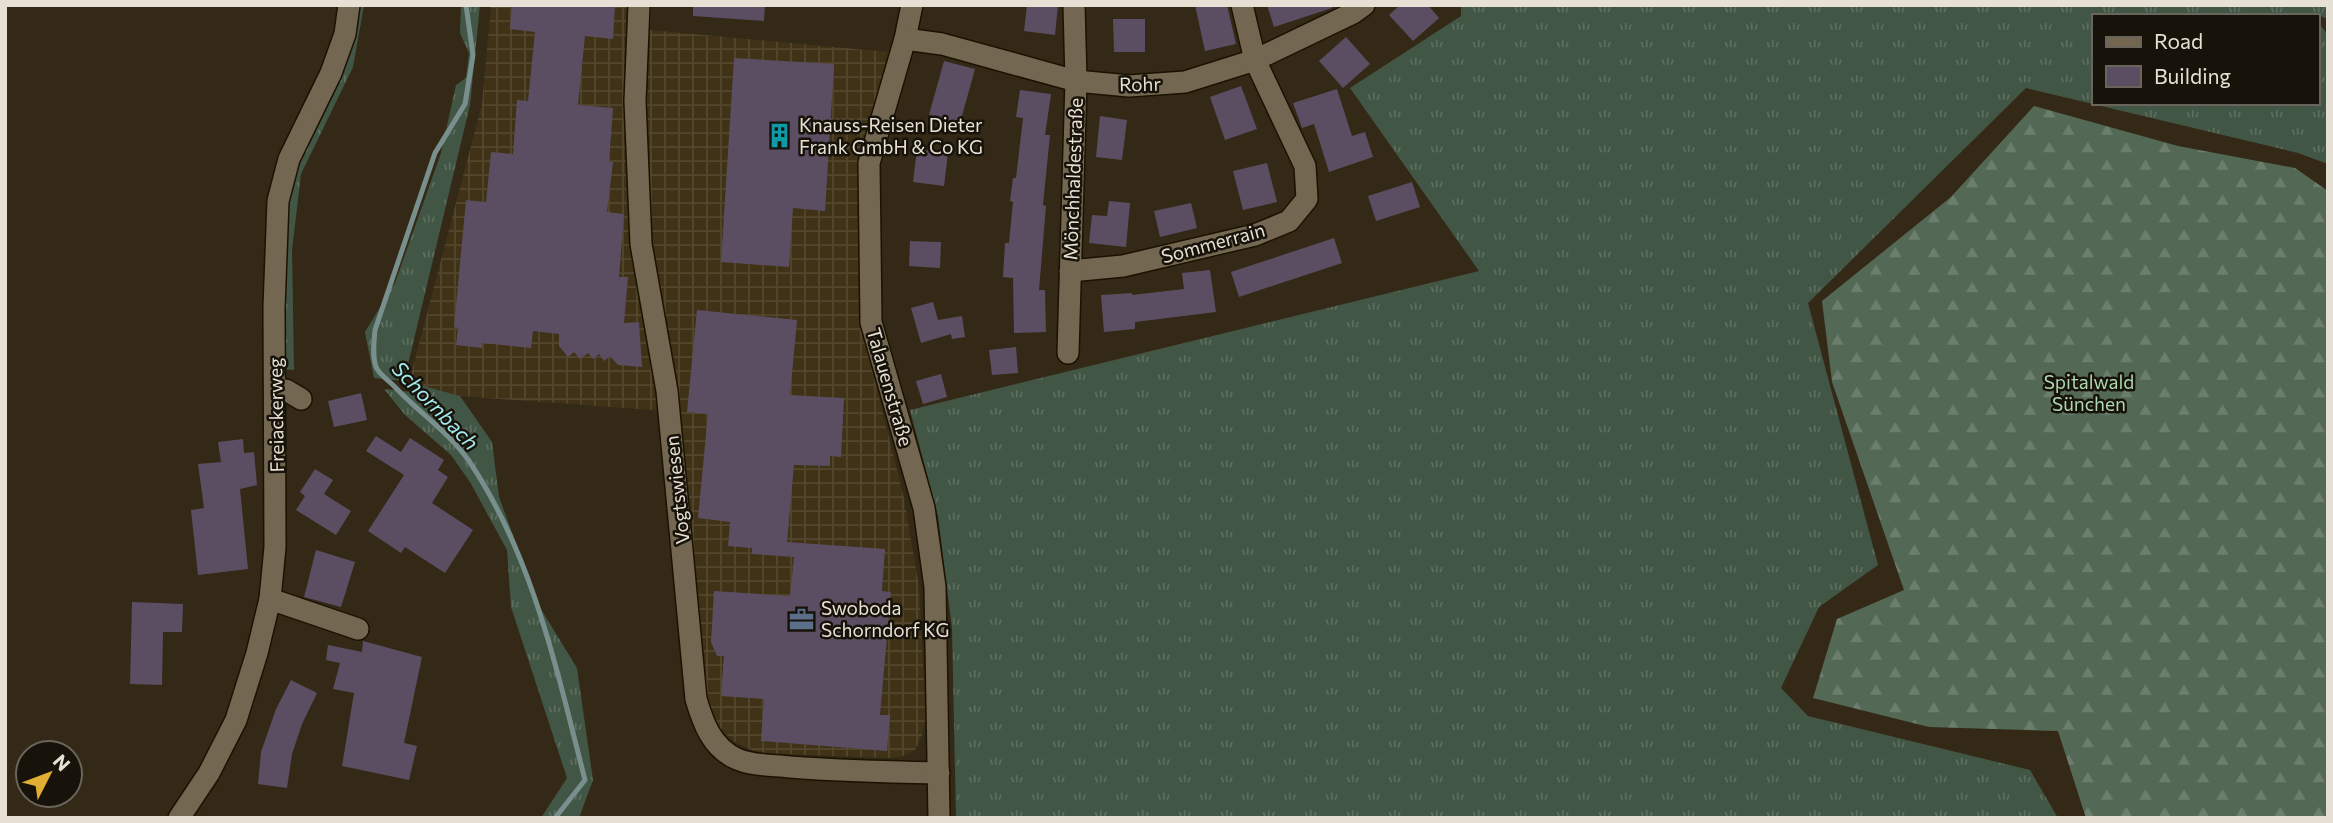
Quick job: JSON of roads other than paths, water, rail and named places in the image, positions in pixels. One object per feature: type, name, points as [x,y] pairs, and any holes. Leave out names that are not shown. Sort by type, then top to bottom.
[{"type":"street","name":"Freiackerweg","points":[[179,818],[209,773],[236,720],[271,599],[275,547],[274,309],[278,201],[289,159],[331,73],[345,34],[349,5]]},
{"type":"street","name":"Vogtswiesen","points":[[639,5],[635,101],[641,244],[667,391],[695,699],[705,729],[718,746],[736,759],[756,764],[846,772],[939,773]]},
{"type":"street","name":"Talauenstraße","points":[[912,5],[905,39],[869,163],[871,321],[924,508],[935,587],[939,818]]},
{"type":"street","name":"Mönchhaldestraße","points":[[1069,352],[1076,81],[1074,5]]},
{"type":"street","name":"Sommerrain","points":[[1070,271],[1123,266],[1255,235],[1289,221],[1307,200],[1305,166],[1255,60],[1242,5]]},
{"type":"street","name":"Rohr","points":[[905,39],[942,44],[1076,81],[1129,86],[1185,82],[1255,60],[1364,5]]},
{"type":"street","points":[[276,391],[286,390],[301,400]]},
{"type":"street","points":[[271,599],[358,629]]},
{"type":"waterway","name":"Schornbach","points":[[466,5],[473,55],[465,104],[435,153],[375,330],[374,358],[382,375],[443,431],[469,461],[491,498],[526,575],[553,656],[585,780],[555,818]]},
{"type":"place","name":"Knauss-Reisen Dieter Frank GmbH & Co KG","points":[[779,136]]},
{"type":"place","name":"Swoboda Schorndorf KG","points":[[801,619]]},
{"type":"park label","name":"Spitalwald Sünchen","points":[[2089,393]]}]
